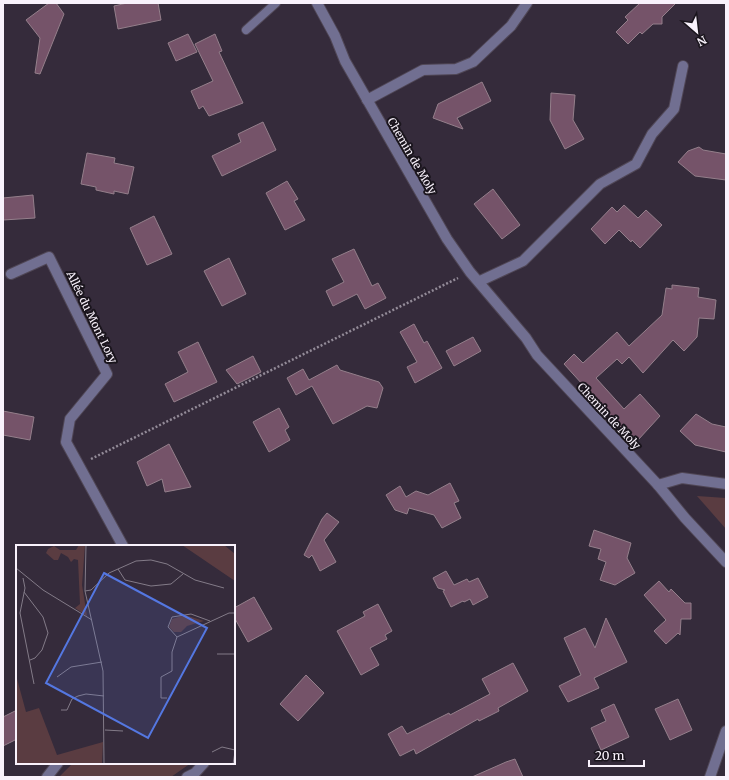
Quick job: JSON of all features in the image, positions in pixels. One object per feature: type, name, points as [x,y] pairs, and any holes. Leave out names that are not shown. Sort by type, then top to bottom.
[{"type":"street","name":"Chemin de Moly","points":[[317,3],[367,100],[446,239],[470,272],[480,281],[548,367],[658,485],[726,562]]},
{"type":"street","points":[[367,100],[423,70],[456,69],[473,62],[511,26],[527,3]]},
{"type":"street","points":[[480,281],[523,261],[600,184],[636,164],[652,134],[674,109],[683,66]]},
{"type":"street","name":"Allée du Mont Lory","points":[[11,274],[49,257],[107,374],[70,420],[66,442],[121,545]]},
{"type":"street","points":[[658,485],[682,478],[726,484]]},
{"type":"street","points":[[710,777],[726,731]]},
{"type":"street","points":[[47,777],[57,764]]},
{"type":"street","points":[[187,777],[195,773],[203,764]]},
{"type":"lane","points":[[246,30],[276,3]]},
{"type":"path","points":[[78,465],[470,272]]},
{"type":"shaded area","points":[[697,496],[726,498],[726,529]]},
{"type":"shaded area","points":[[72,764],[190,764],[171,777],[59,777]]},
{"type":"building","points":[[49,3],[56,3],[64,14],[40,74],[35,73],[40,38],[26,20]]},
{"type":"building","points":[[127,3],[158,3],[161,20],[118,29],[114,6]]},
{"type":"building","points":[[640,3],[676,3],[662,17],[662,24],[653,24],[642,34],[640,32],[628,44],[616,32],[628,20],[625,17]]},
{"type":"building","points":[[188,34],[197,52],[176,61],[168,43]]},
{"type":"building","points":[[215,34],[222,51],[219,52],[243,103],[209,116],[203,106],[199,109],[191,91],[213,81],[195,44]]},
{"type":"building","points":[[482,82],[491,101],[457,118],[463,129],[433,118],[438,104]]},
{"type":"building","points":[[551,93],[575,95],[573,120],[584,139],[565,149],[550,120]]},
{"type":"building","points":[[263,122],[276,150],[222,176],[212,156],[241,142],[238,134]]},
{"type":"building","points":[[699,147],[703,150],[726,154],[726,180],[695,176],[678,162],[688,151]]},
{"type":"building","points":[[87,153],[115,158],[114,163],[134,167],[128,194],[114,191],[114,194],[96,190],[96,187],[81,184]]},
{"type":"building","points":[[287,181],[298,199],[294,201],[305,220],[285,230],[266,193]]},
{"type":"building","points":[[493,189],[520,225],[502,239],[474,204]]},
{"type":"building","points":[[33,195],[35,218],[3,220],[3,198]]},
{"type":"building","points":[[624,205],[638,218],[646,210],[662,225],[640,248],[632,240],[631,242],[619,230],[605,244],[591,229],[612,207],[617,212]]},
{"type":"building","points":[[154,216],[172,254],[147,265],[130,228]]},
{"type":"building","points":[[354,249],[372,286],[378,283],[386,298],[365,309],[357,294],[333,306],[326,291],[344,282],[332,259]]},
{"type":"building","points":[[229,258],[246,294],[222,306],[204,271]]},
{"type":"building","points":[[672,285],[699,288],[698,297],[716,300],[714,319],[699,318],[697,337],[684,351],[673,340],[643,373],[629,357],[622,364],[617,359],[596,378],[624,409],[640,394],[660,416],[638,440],[621,427],[564,364],[574,354],[583,363],[617,332],[629,346],[662,315],[666,288],[672,289]]},
{"type":"building","points":[[414,324],[424,343],[427,341],[442,368],[415,383],[407,367],[417,362],[400,332]]},
{"type":"building","points":[[473,337],[481,351],[454,366],[446,351]]},
{"type":"building","points":[[198,342],[217,382],[174,402],[165,384],[188,372],[178,352]]},
{"type":"building","points":[[253,356],[261,372],[237,384],[226,370]]},
{"type":"building","points":[[337,365],[340,370],[379,382],[383,388],[377,408],[367,406],[333,424],[312,386],[296,395],[287,378],[303,369],[309,380]]},
{"type":"building","points":[[279,408],[289,427],[285,430],[290,440],[269,452],[253,422]]},
{"type":"building","points":[[3,411],[34,417],[30,440],[3,435]]},
{"type":"building","points":[[696,414],[712,424],[726,427],[726,452],[695,445],[680,431]]},
{"type":"building","points":[[169,444],[191,487],[165,492],[162,479],[147,486],[137,462]]},
{"type":"building","points":[[450,483],[459,501],[454,503],[461,518],[442,528],[434,515],[409,508],[407,514],[395,510],[386,495],[400,486],[406,497],[416,491],[428,495]]},
{"type":"building","points":[[327,513],[339,522],[324,540],[336,562],[320,571],[312,555],[309,558],[304,555],[322,519]]},
{"type":"building","points":[[594,530],[631,543],[627,558],[635,573],[615,585],[600,580],[606,562],[598,559],[601,549],[589,546]]},
{"type":"building","points":[[446,571],[454,585],[467,579],[469,582],[478,578],[488,597],[473,605],[470,599],[451,607],[443,591],[445,590],[438,588],[433,578]]},
{"type":"building","points":[[659,581],[669,592],[671,589],[685,603],[691,603],[691,619],[681,619],[680,635],[678,633],[666,644],[654,631],[666,620],[644,595]]},
{"type":"building","points":[[254,597],[272,629],[248,642],[235,619],[235,607]]},
{"type":"building","points":[[378,604],[392,631],[385,635],[387,639],[370,648],[379,665],[361,675],[337,631],[365,616],[363,612]]},
{"type":"building","points":[[606,618],[627,662],[594,678],[599,688],[568,702],[559,686],[581,675],[564,638],[585,628],[595,648]]},
{"type":"building","points":[[513,663],[528,691],[498,708],[499,711],[479,721],[478,719],[416,754],[414,749],[400,756],[388,734],[402,726],[407,734],[449,713],[450,715],[490,694],[482,679]]},
{"type":"building","points":[[306,675],[324,693],[298,721],[280,704]]},
{"type":"building","points":[[678,699],[692,730],[670,740],[655,709]]},
{"type":"building","points":[[614,704],[629,737],[601,750],[591,728],[606,721],[601,710]]},
{"type":"building","points":[[16,710],[16,740],[3,746],[3,717]]},
{"type":"building","points":[[515,759],[523,777],[472,777],[506,762]]}]
